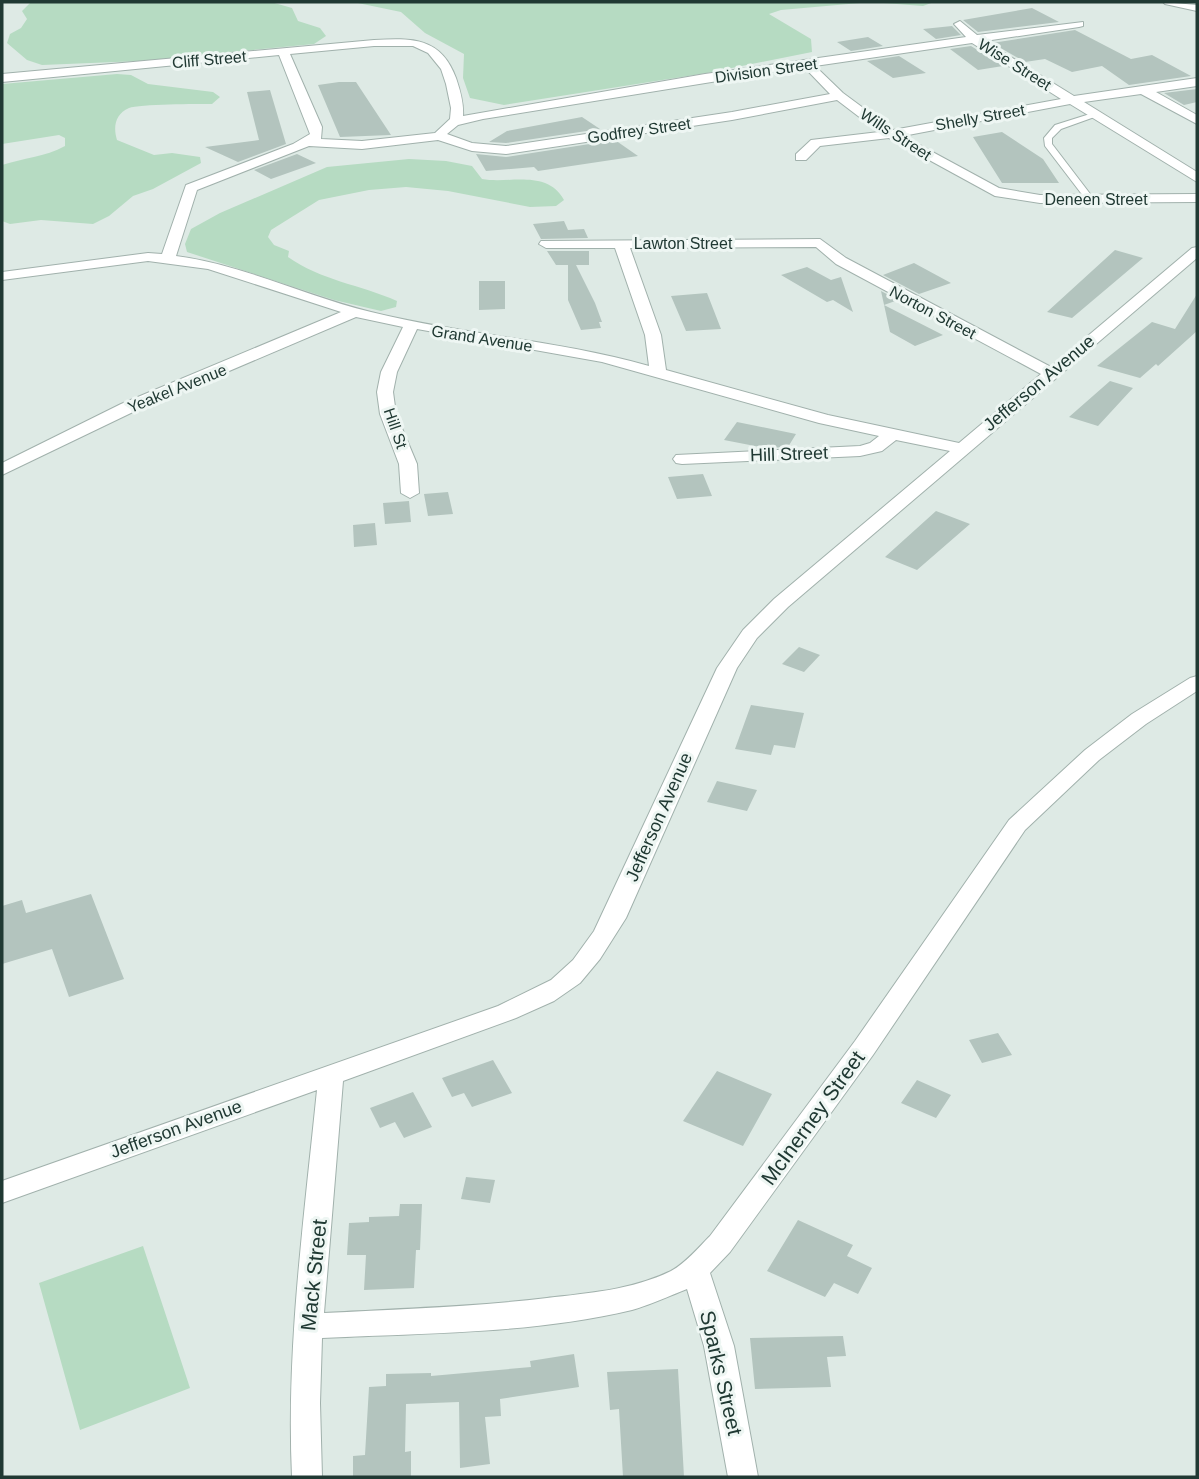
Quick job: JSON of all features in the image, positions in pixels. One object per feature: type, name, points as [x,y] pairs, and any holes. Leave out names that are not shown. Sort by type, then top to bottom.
[{"type":"street","points":[[1169,2],[1197,8]]},
{"type":"street","name":"Wise Street","points":[[960,24],[975,40],[1197,178]]},
{"type":"street","name":"Division Street","points":[[455,122],[482,115],[1079,24]]},
{"type":"street","name":"Cliff Street","points":[[2,78],[415,42],[429,45],[446,68],[456,98],[458,114],[455,122]]},
{"type":"street","points":[[168,258],[191,188],[310,142],[317,136],[316,127],[283,52]]},
{"type":"street","name":"Wills Street","points":[[807,64],[839,96],[891,134],[995,192]]},
{"type":"street","name":"Shelly Street","points":[[801,157],[816,143],[891,134],[1073,100],[1197,82]]},
{"type":"street","points":[[1142,89],[1197,120]]},
{"type":"street","name":"Godfrey Street","points":[[310,142],[362,145],[440,136],[456,144],[506,150],[732,116],[839,96]]},
{"type":"street","points":[[440,136],[445,128],[455,122]]},
{"type":"street","name":"Deneen Street","points":[[995,192],[1040,199],[1197,198]]},
{"type":"street","name":"Lawton Street","points":[[546,244],[820,243]]},
{"type":"street","name":"Norton Street","points":[[820,243],[831,254],[865,275],[1051,373]]},
{"type":"street","points":[[621,244],[653,335],[658,372]]},
{"type":"street","name":"Jefferson Avenue","points":[[2,1192],[541,999],[558,990],[580,969],[614,918],[738,649],[781,603],[1197,251]]},
{"type":"street","name":"Grand Avenue","points":[[2,276],[148,257],[210,265],[355,312],[411,326],[574,352],[658,372],[765,404],[962,449]]},
{"type":"street","name":"Yeakel Avenue","points":[[2,470],[127,408],[355,312]]},
{"type":"street","name":"Hill St","points":[[410,492],[408,464],[388,414],[385,392],[389,372],[411,326]]},
{"type":"street","name":"Hill Street","points":[[682,459],[860,451],[876,447],[892,434]]},
{"type":"street","name":"McInerney Street","points":[[308,1326],[490,1317],[594,1305],[662,1288],[695,1270],[720,1244],[864,1048],[1017,825],[1092,755],[1139,719],[1197,682]]},
{"type":"street","name":"Mack Street","points":[[307,1477],[304,1403],[308,1326],[331,1073]]},
{"type":"street","name":"Sparks Street","points":[[695,1270],[719,1346],[743,1477]]},
{"type":"lane","points":[[1090,199],[1048,144],[1048,138],[1058,127],[1097,114]]},
{"type":"green space","points":[[31,2],[271,2],[292,8],[298,21],[320,28],[326,36],[314,44],[140,61],[42,65],[27,60],[7,43],[10,34],[21,28],[27,19],[22,11]]},
{"type":"green space","points":[[353,2],[871,2],[781,10],[769,14],[811,39],[812,52],[707,73],[504,105],[470,98],[463,78],[464,54],[425,33],[401,12]]},
{"type":"green space","points":[[871,2],[934,2],[923,6]]},
{"type":"green space","points":[[131,75],[148,84],[213,92],[220,97],[212,104],[129,108],[116,121],[117,140],[154,155],[172,153],[200,157],[201,163],[153,189],[133,196],[109,216],[93,224],[41,220],[10,224],[2,221],[2,165],[57,150],[65,146],[65,138],[59,135],[2,144],[2,84]]},
{"type":"green space","points":[[409,159],[472,166],[482,179],[538,181],[557,190],[564,200],[556,206],[530,207],[448,191],[406,187],[369,190],[319,200],[271,230],[268,237],[274,245],[289,251],[288,257],[300,265],[397,301],[396,307],[381,311],[334,300],[187,252],[185,244],[191,229],[220,213],[327,167]]},
{"type":"green space","points":[[143,1246],[190,1388],[80,1430],[39,1283]]},
{"type":"building","points":[[1032,8],[1059,22],[978,32],[963,20]]},
{"type":"building","points":[[952,26],[961,35],[936,39],[923,29]]},
{"type":"building","points":[[1075,30],[1131,59],[1152,55],[1191,76],[1129,85],[1102,66],[1072,72],[1045,59],[1025,62],[992,43]]},
{"type":"building","points":[[868,37],[883,46],[851,51],[837,42]]},
{"type":"building","points":[[971,46],[1003,66],[978,70],[950,49]]},
{"type":"building","points":[[899,56],[926,73],[893,78],[867,61]]},
{"type":"building","points":[[356,82],[391,135],[340,137],[318,85]]},
{"type":"building","points":[[1197,89],[1197,102],[1184,105],[1164,93]]},
{"type":"building","points":[[270,90],[286,144],[238,162],[205,147],[259,140],[247,92]]},
{"type":"building","points":[[582,117],[600,129],[506,143],[489,142],[507,131]]},
{"type":"building","points":[[1002,132],[1043,159],[1059,183],[1002,183],[973,137]]},
{"type":"building","points":[[615,140],[638,156],[538,171],[534,167],[486,171],[476,154],[506,157]]},
{"type":"building","points":[[297,154],[316,163],[271,179],[254,170]]},
{"type":"building","points":[[564,221],[568,230],[584,229],[588,238],[541,239],[533,224]]},
{"type":"building","points":[[1115,250],[1143,258],[1072,318],[1047,312]]},
{"type":"building","points":[[547,251],[589,251],[589,265],[576,265],[595,303],[602,322],[599,322],[601,328],[581,330],[568,300],[568,265],[556,265]]},
{"type":"building","points":[[914,263],[951,283],[919,294],[883,275]]},
{"type":"building","points":[[807,267],[831,280],[841,277],[853,312],[833,300],[827,302],[781,275]]},
{"type":"building","points":[[479,281],[505,281],[505,309],[479,310]]},
{"type":"building","points":[[881,291],[898,300],[884,305]]},
{"type":"building","points":[[707,293],[721,329],[686,331],[671,296]]},
{"type":"building","points":[[1197,294],[1197,331],[1158,366],[1156,364],[1140,378],[1097,366],[1152,322],[1175,329]]},
{"type":"building","points":[[884,305],[943,335],[915,346],[890,332]]},
{"type":"building","points":[[1110,381],[1133,388],[1098,426],[1069,417]]},
{"type":"building","points":[[737,422],[796,434],[788,447],[765,448],[724,440]]},
{"type":"building","points":[[703,474],[712,496],[677,499],[668,477]]},
{"type":"building","points":[[448,492],[453,514],[428,516],[424,494]]},
{"type":"building","points":[[409,501],[411,522],[385,524],[383,503]]},
{"type":"building","points":[[936,511],[970,524],[917,570],[885,557]]},
{"type":"building","points":[[375,523],[377,545],[354,547],[353,525]]},
{"type":"building","points":[[799,647],[820,655],[804,672],[782,664]]},
{"type":"building","points":[[751,705],[804,713],[795,748],[774,745],[771,755],[735,749]]},
{"type":"building","points":[[717,781],[757,790],[747,811],[707,802]]},
{"type":"building","points":[[91,894],[124,979],[69,997],[52,949],[2,964],[2,906],[22,900],[26,913]]},
{"type":"building","points":[[998,1033],[1012,1055],[982,1063],[969,1040]]},
{"type":"building","points":[[493,1060],[512,1093],[472,1107],[464,1093],[452,1097],[442,1078]]},
{"type":"building","points":[[717,1071],[772,1094],[743,1146],[683,1121]]},
{"type":"building","points":[[917,1080],[951,1095],[936,1118],[901,1103]]},
{"type":"building","points":[[413,1092],[432,1127],[404,1138],[395,1122],[380,1128],[370,1108]]},
{"type":"building","points":[[466,1177],[495,1180],[490,1203],[461,1199]]},
{"type":"building","points":[[400,1204],[422,1204],[420,1250],[416,1250],[414,1288],[364,1290],[366,1255],[347,1255],[349,1223],[369,1222],[369,1217],[399,1216]]},
{"type":"building","points":[[798,1220],[853,1245],[847,1256],[872,1268],[858,1294],[834,1283],[825,1297],[767,1271]]},
{"type":"building","points":[[843,1336],[846,1356],[827,1357],[831,1387],[755,1389],[750,1338]]},
{"type":"building","points":[[574,1354],[579,1387],[500,1399],[501,1416],[485,1417],[490,1464],[460,1468],[459,1402],[406,1404],[405,1452],[411,1451],[411,1477],[353,1477],[353,1456],[365,1455],[369,1387],[386,1386],[386,1374],[431,1373],[431,1376],[531,1367],[530,1361]]},
{"type":"building","points":[[678,1369],[684,1477],[623,1477],[619,1409],[610,1410],[607,1372]]}]
